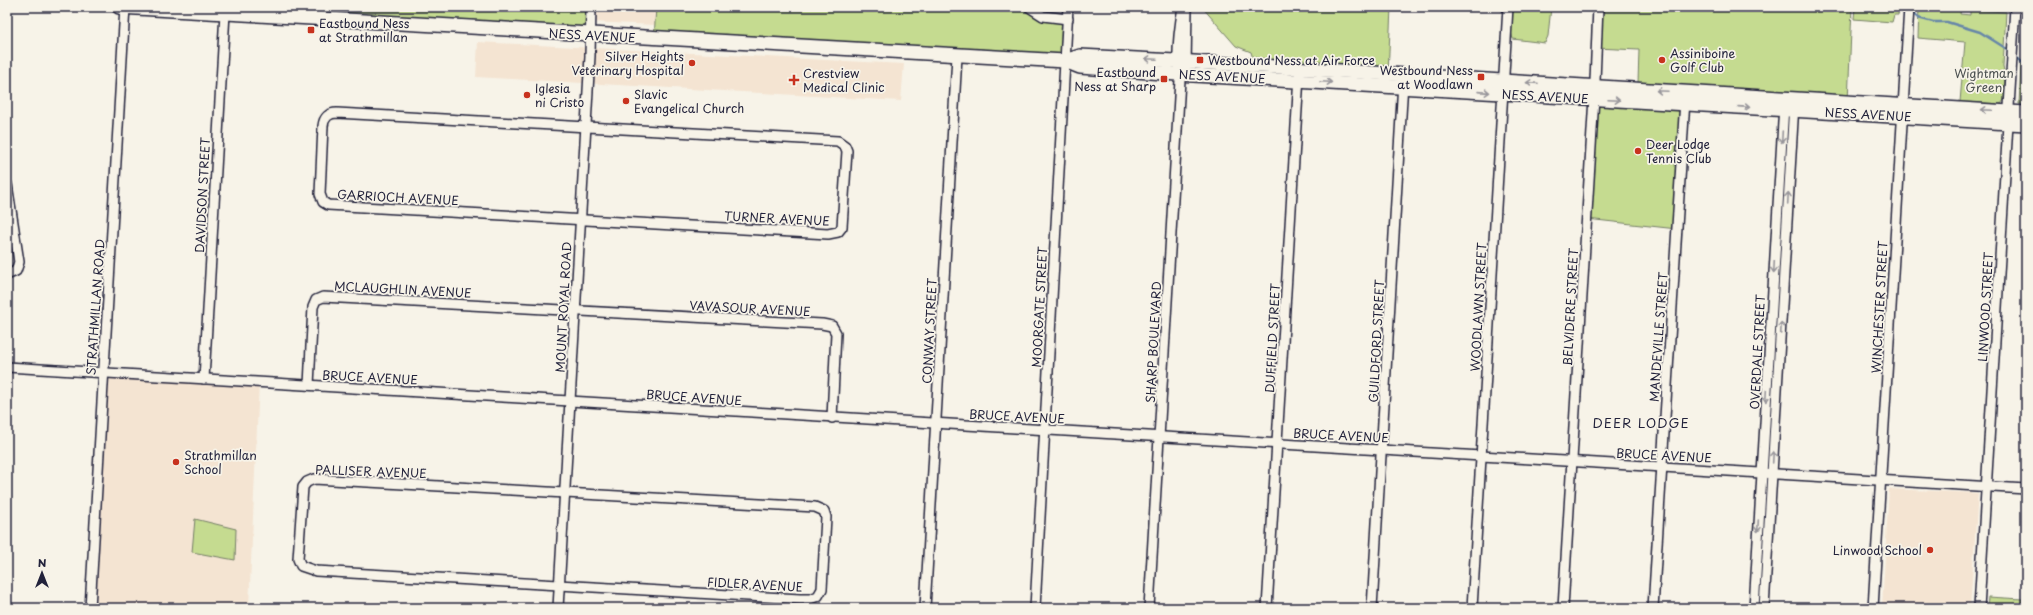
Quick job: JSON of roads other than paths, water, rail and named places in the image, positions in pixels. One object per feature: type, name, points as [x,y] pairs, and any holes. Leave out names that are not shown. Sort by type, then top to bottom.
[{"type":"main road","name":"NESS AVENUE","points":[[119,7],[957,56],[1065,61],[1080,56],[1181,70],[1299,75],[2009,117],[2026,113]]},
{"type":"main road","name":"NESS AVENUE","points":[[2009,117],[2026,124]]},
{"type":"street","name":"STRATHMILLAN ROAD","points":[[90,608],[102,373],[125,7]]},
{"type":"street","name":"MOUNT ROYAL ROAD","points":[[558,608],[592,7]]},
{"type":"street","points":[[1029,7],[1043,16],[1068,19]]},
{"type":"street","name":"MOORGATE STREET","points":[[1035,608],[1068,7]]},
{"type":"street","points":[[1181,70],[1183,7]]},
{"type":"street","points":[[1181,70],[1187,7]]},
{"type":"street","name":"WOODLAWN STREET","points":[[1472,608],[1508,7]]},
{"type":"street","name":"BELVIDERE STREET","points":[[1563,608],[1595,93],[1598,7]]},
{"type":"street","name":"WINCHESTER STREET","points":[[1873,608],[1909,7]]},
{"type":"street","name":"LINWOOD STREET","points":[[1979,608],[2015,7]]},
{"type":"street","name":"DAVIDSON STREET","points":[[204,379],[225,13]]},
{"type":"street","name":"CONWAY STREET","points":[[925,608],[957,56]]},
{"type":"street","name":"SHARP BOULEVARD","points":[[1149,608],[1181,70]]},
{"type":"street","name":"DUFFIELD STREET","points":[[1267,608],[1299,75]]},
{"type":"street","name":"GUILDFORD STREET","points":[[1372,608],[1403,81]]},
{"type":"street","name":"MANDEVILLE STREET","points":[[1653,608],[1685,98]]},
{"type":"street","name":"OVERDALE STREET","points":[[1754,608],[1762,473],[1789,104]]},
{"type":"street","name":"OVERDALE STREET","points":[[1764,608],[1772,473],[1789,104]]},
{"type":"street","name":"GARRIOCH AVENUE","points":[[580,219],[325,204],[321,200],[320,191],[323,126],[328,115],[337,113],[586,127]]},
{"type":"street","name":"TURNER AVENUE","points":[[580,219],[828,234],[840,230],[844,221],[847,151],[845,146],[838,141],[586,127]]},
{"type":"street","points":[[7,184],[20,262],[16,271],[7,274]]},
{"type":"street","name":"MCLAUGHLIN AVENUE","points":[[309,385],[313,308],[315,302],[320,297],[575,311]]},
{"type":"street","name":"VAVASOUR AVENUE","points":[[575,311],[829,325],[834,328],[836,333],[832,418]]},
{"type":"street","name":"BRUCE AVENUE","points":[[7,367],[2026,489]]},
{"type":"street","name":"PALLISER AVENUE","points":[[559,585],[316,571],[301,566],[298,559],[298,534],[303,488],[307,482],[314,479],[564,494]]},
{"type":"street","name":"FIDLER AVENUE","points":[[559,585],[810,599],[818,596],[822,589],[826,517],[824,511],[815,507],[564,494]]},
{"type":"waterway","points":[[1911,11],[1918,18],[1933,22],[1947,22],[1980,32],[2010,51]]},
{"type":"waterway","points":[[2015,56],[2026,66]]},
{"type":"place","name":"Eastbound Ness at Strathmillan","points":[[311,30]]},
{"type":"place","name":"Westbound Ness at Air Force","points":[[1200,60]]},
{"type":"place","name":"Assiniboine Golf Club","points":[[1662,60]]},
{"type":"place","name":"Silver Heights Veterinary Hospital","points":[[692,63]]},
{"type":"place","name":"Westbound Ness at Woodlawn","points":[[1481,77]]},
{"type":"place","name":"Eastbound Ness at Sharp","points":[[1164,79]]},
{"type":"place","name":"Crestview Medical Clinic","points":[[794,80]]},
{"type":"place","name":"Iglesia ni Cristo","points":[[527,95]]},
{"type":"place","name":"Slavic Evangelical Church","points":[[626,101]]},
{"type":"place","name":"Deer Lodge Tennis Club","points":[[1638,151]]},
{"type":"place","name":"Strathmillan School","points":[[176,462]]},
{"type":"place","name":"Linwood School","points":[[1930,550]]},
{"type":"district","name":"DEER LODGE","points":[[1641,422]]},
{"type":"park label","name":"Wightman Green","points":[[1984,80]]}]
